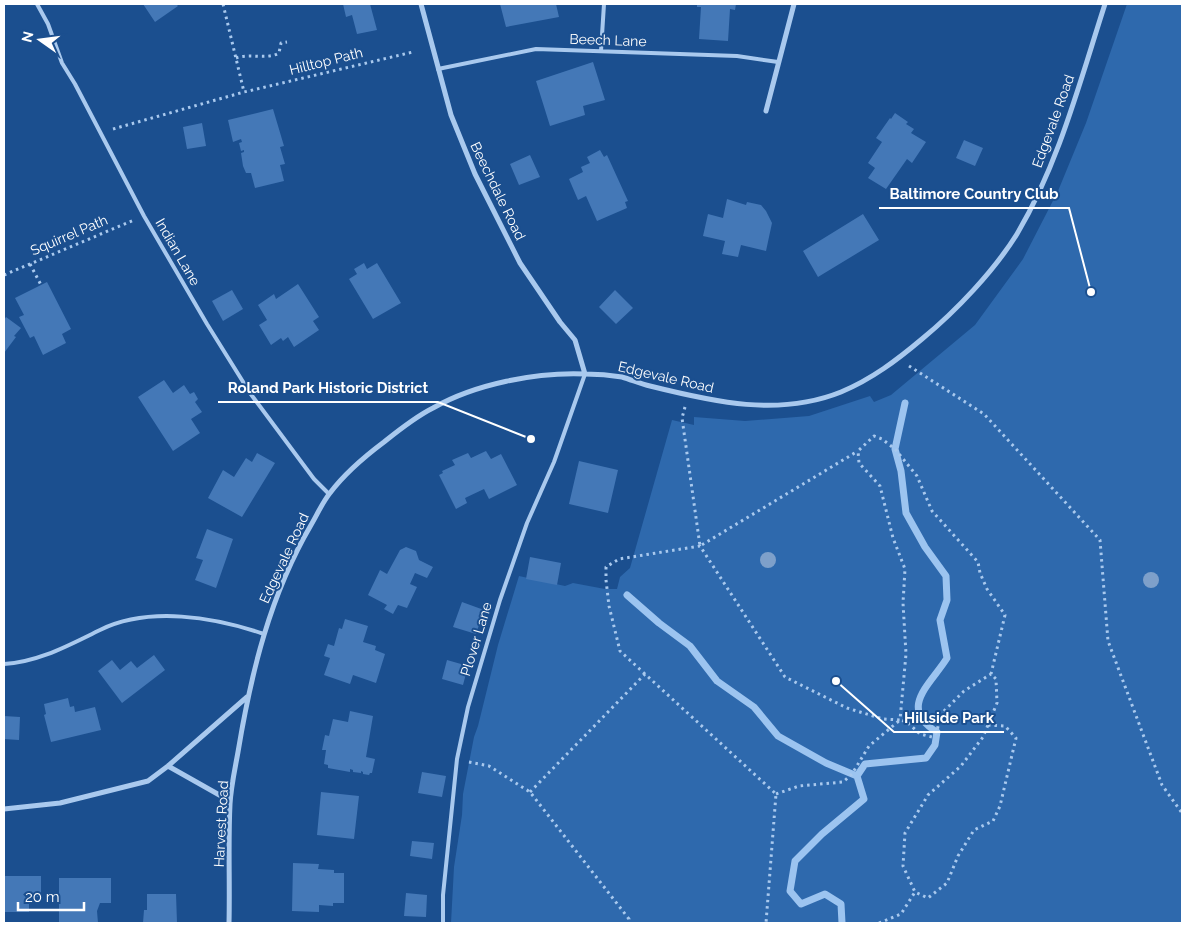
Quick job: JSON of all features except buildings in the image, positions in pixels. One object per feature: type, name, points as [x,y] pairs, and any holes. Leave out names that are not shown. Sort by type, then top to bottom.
[{"type":"street","name":"Beechdale Road","points":[[421,4],[451,115],[475,174],[520,263],[560,322],[575,340],[585,374]]},
{"type":"street","points":[[766,111],[794,4]]},
{"type":"street","name":"Edgevale Road","points":[[247,696],[264,634],[280,588],[302,540],[329,494],[358,462],[435,406],[500,383],[555,374],[621,377],[647,385],[751,406],[796,404],[819,400],[843,391],[871,377],[898,359],[939,325],[970,293],[1014,237],[1038,193],[1069,116],[1105,4]]},
{"type":"street","points":[[4,809],[60,802],[148,781],[168,766],[247,696]]},
{"type":"street","name":"Harvest Road","points":[[229,923],[230,801],[247,696]]},
{"type":"street","points":[[168,766],[230,801]]},
{"type":"lane","name":"Indian Lane","points":[[37,4],[48,24],[62,63],[144,216],[207,324],[250,393],[314,479],[329,494]]},
{"type":"lane","points":[[601,51],[604,4]]},
{"type":"lane","name":"Beech Lane","points":[[438,69],[536,49],[737,56],[778,62]]},
{"type":"lane","name":"Plover Lane","points":[[443,923],[445,877],[457,759],[468,707],[500,600],[527,523],[554,462],[585,374]]},
{"type":"lane","points":[[4,664],[20,663],[50,654],[124,620],[148,616],[229,623],[264,634]]},
{"type":"path","points":[[223,4],[244,92]]},
{"type":"path","points":[[236,58],[245,54],[273,56],[279,53],[281,43],[287,42]]},
{"type":"path","name":"Hilltop Path","points":[[100,133],[244,92],[413,52]]},
{"type":"path","name":"Squirrel Path","points":[[4,275],[144,216]]},
{"type":"path","points":[[30,264],[41,285]]},
{"type":"path","points":[[898,359],[984,414],[1100,540],[1108,641],[1162,785],[1182,813]]},
{"type":"path","points":[[688,394],[682,418],[700,546],[785,677],[847,708],[884,719],[906,722],[920,734],[932,737],[937,732],[940,715],[964,691],[991,674],[1005,615],[988,589],[980,573],[978,562],[932,512],[917,476],[895,449],[882,439],[874,436],[858,450],[700,546],[619,559],[606,567],[610,606],[620,652],[776,794]]},
{"type":"path","points":[[776,794],[799,786],[843,782],[852,774],[869,746],[900,720],[906,654],[903,603],[905,569],[893,538],[880,486],[859,463],[858,450]]},
{"type":"path","points":[[530,792],[645,674]]},
{"type":"path","points":[[988,726],[1005,726],[1016,738],[1000,806],[993,821],[974,830],[958,856],[946,883],[928,898],[915,892],[903,866],[905,833],[928,795],[961,766],[983,736],[997,703],[996,679],[991,674]]},
{"type":"path","points":[[457,759],[489,766],[530,792],[629,919],[628,923]]},
{"type":"path","points":[[766,923],[776,794]]},
{"type":"path","points":[[879,923],[901,914],[915,892]]},
{"type":"shaded area","points":[[1127,4],[1182,4],[1182,923],[451,923],[454,867],[462,815],[463,794],[474,737],[498,645],[519,576],[565,586],[573,583],[605,589],[617,589],[620,577],[630,568],[672,420],[694,425],[694,417],[745,421],[809,416],[870,396],[874,402],[891,395],[975,325],[1023,259],[1058,191],[1086,123]]},
{"type":"waterway","points":[[857,776],[865,764],[926,758],[935,745],[937,732],[925,723],[919,714],[918,705],[926,687],[947,658],[940,620],[947,600],[946,576],[925,547],[906,513],[901,471],[895,449],[905,403]]},
{"type":"waterway","points":[[627,595],[659,623],[690,646],[717,681],[754,707],[778,736],[826,763],[857,776],[864,799],[822,834],[795,861],[790,891],[801,904],[825,894],[841,904],[842,923]]},
{"type":"place","name":"Baltimore Country Club","points":[[1091,292]]},
{"type":"place","name":"Roland Park Historic District","points":[[531,439]]},
{"type":"place","name":"Hillside Park","points":[[836,681]]}]
